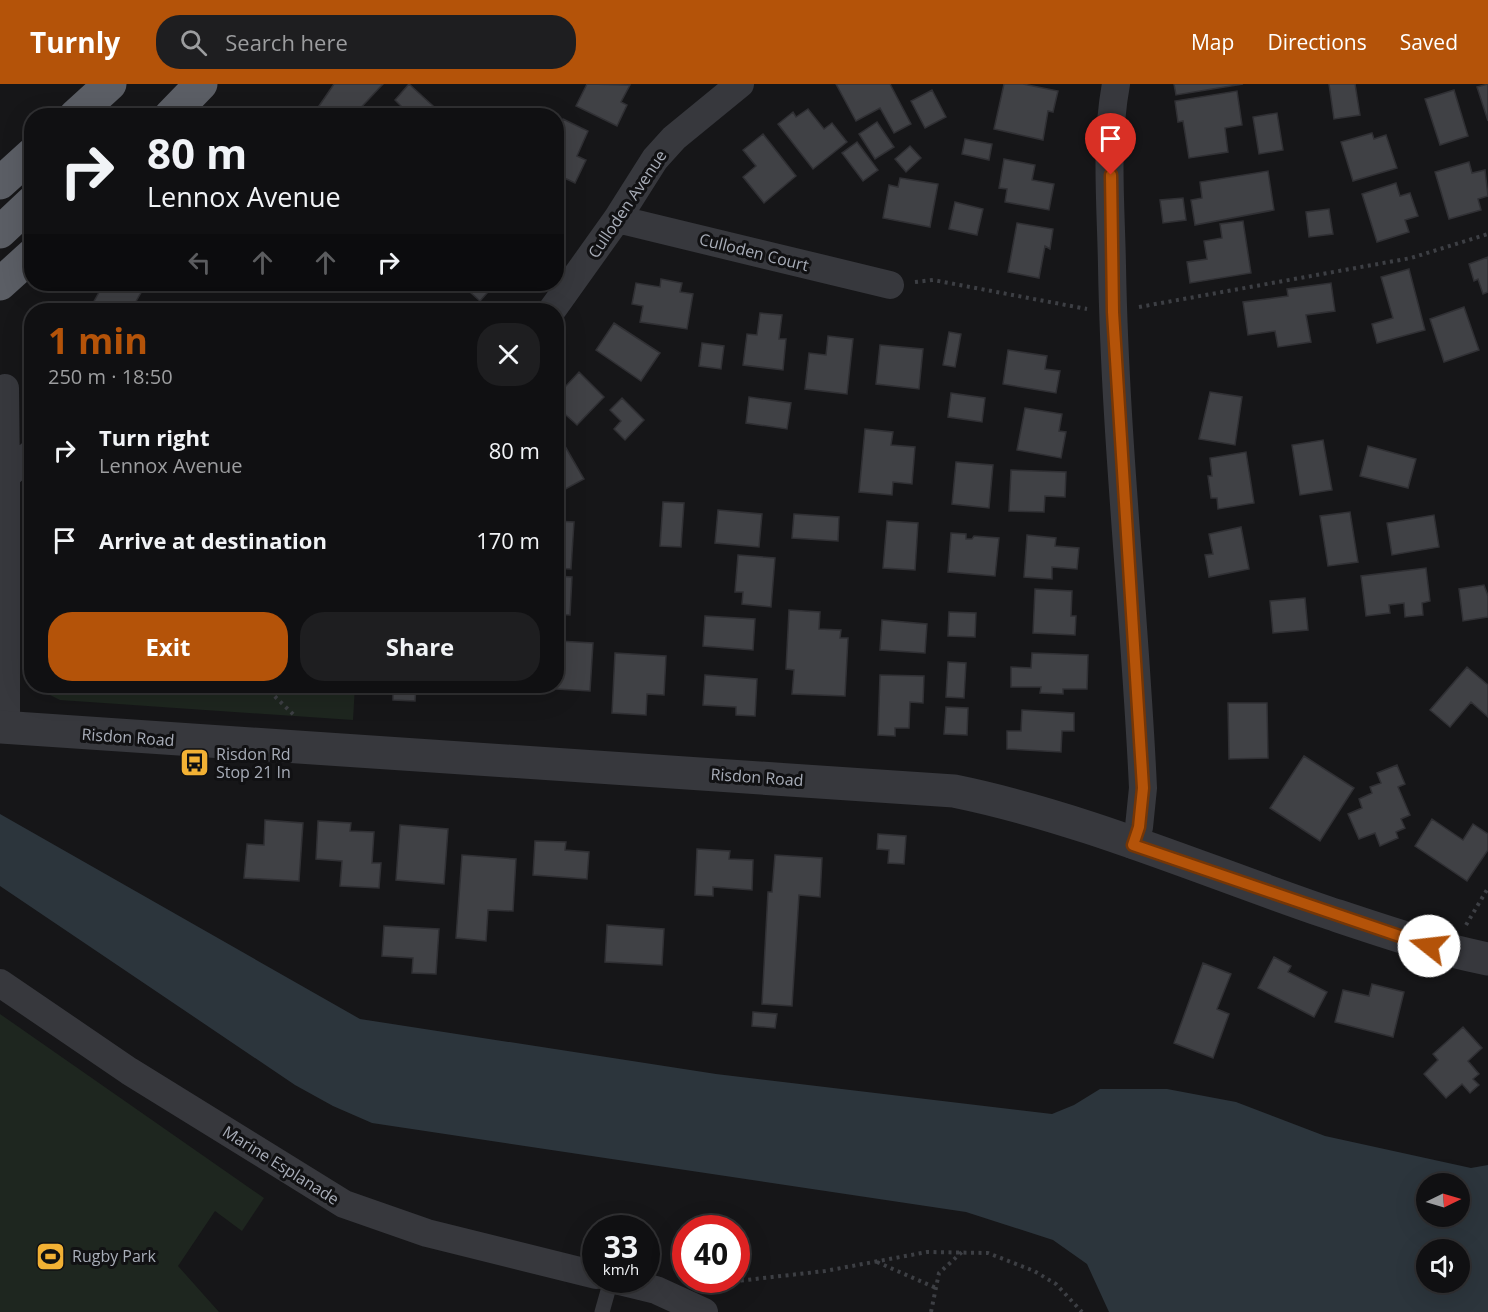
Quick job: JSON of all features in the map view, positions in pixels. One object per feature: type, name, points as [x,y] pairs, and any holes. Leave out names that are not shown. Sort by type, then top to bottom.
[{"type":"highway","points":[[84,108],[110,84]]},
{"type":"highway","points":[[170,108],[186,98]]},
{"type":"highway","points":[[0,183],[24,161]]},
{"type":"highway","points":[[0,232],[24,210]]},
{"type":"highway","points":[[0,284],[24,262]]},
{"type":"street","name":"Culloden Avenue","points":[[557,303],[617,219],[655,159],[691,123],[740,84]]},
{"type":"street","points":[[1116,84],[1112,106],[1110,152],[1113,312],[1143,788],[1139,827],[1133,845]]},
{"type":"street","name":"Culloden Court","points":[[617,219],[890,285]]},
{"type":"street","points":[[3,728],[5,387]]},
{"type":"street","points":[[6,476],[24,460]]},
{"type":"street","name":"Risdon Road","points":[[3,728],[954,791],[1047,814],[1407,939],[1450,952],[1488,959]]},
{"type":"street","name":"Marine Esplanade","points":[[0,983],[129,1071],[344,1204],[427,1233],[582,1272]]},
{"type":"street","points":[[660,1291],[702,1298]]},
{"type":"lane","points":[[602,1312],[609,1293]]},
{"type":"path","points":[[890,285],[933,280],[1076,308],[1113,312],[1411,258],[1488,234]]},
{"type":"path","points":[[1450,952],[1488,888]]},
{"type":"path","points":[[702,1298],[927,1252],[962,1252],[988,1253],[1034,1271],[1056,1284],[1082,1312]]},
{"type":"path","points":[[931,1312],[939,1273],[962,1252]]},
{"type":"path","points":[[876,1262],[936,1288]]},
{"type":"shaded area","points":[[46,693],[355,693],[353,720],[60,700]]},
{"type":"shaded area","points":[[0,814],[360,1019],[716,1074],[1052,1114],[1074,1105],[1100,1089],[1167,1089],[1236,1102],[1325,1136],[1471,1168],[1488,1165],[1488,1312],[1109,1312],[1087,1264],[1053,1240],[966,1212],[372,1123],[333,1106],[295,1085],[0,886]]},
{"type":"shaded area","points":[[0,1014],[264,1198],[242,1231],[215,1211],[178,1266],[219,1312],[0,1312]]},
{"type":"building","points":[[334,84],[383,84],[360,108],[321,108],[319,106]]},
{"type":"building","points":[[409,84],[435,108],[403,108],[395,100]]},
{"type":"building","points":[[587,84],[630,85],[621,102],[627,105],[617,126],[576,106]]},
{"type":"building","points":[[836,84],[890,84],[911,124],[894,133],[880,108],[856,121]]},
{"type":"building","points":[[1004,84],[1023,84],[1058,91],[1053,112],[1048,111],[1043,140],[994,129]]},
{"type":"building","points":[[1174,84],[1243,84],[1176,95]]},
{"type":"building","points":[[1329,84],[1355,84],[1360,115],[1334,119]]},
{"type":"building","points":[[1488,84],[1488,121],[1477,87]]},
{"type":"building","points":[[932,90],[946,117],[925,128],[911,101]]},
{"type":"building","points":[[1454,90],[1468,136],[1440,145],[1425,99]]},
{"type":"building","points":[[1237,91],[1242,125],[1225,128],[1228,152],[1189,158],[1183,121],[1178,122],[1175,101]]},
{"type":"building","points":[[808,109],[824,129],[832,123],[847,142],[813,169],[778,124],[793,112],[796,117]]},
{"type":"building","points":[[1277,113],[1283,150],[1259,154],[1253,117]]},
{"type":"building","points":[[564,119],[588,131],[577,156],[586,160],[575,183],[564,178]]},
{"type":"building","points":[[877,122],[894,147],[875,159],[859,134]]},
{"type":"building","points":[[1372,133],[1374,139],[1386,135],[1397,168],[1353,181],[1341,142]]},
{"type":"building","points":[[763,134],[796,176],[764,203],[743,177],[756,166],[743,150]]},
{"type":"building","points":[[965,139],[992,144],[989,160],[962,154]]},
{"type":"building","points":[[857,142],[878,170],[863,181],[842,153]]},
{"type":"building","points":[[910,146],[921,158],[906,172],[895,159]]},
{"type":"building","points":[[1004,159],[1035,165],[1032,180],[1054,184],[1049,210],[1005,202],[1007,189],[999,188]]},
{"type":"building","points":[[1469,162],[1472,173],[1485,170],[1488,196],[1478,199],[1481,210],[1449,219],[1435,172]]},
{"type":"building","points":[[1268,171],[1274,210],[1195,225],[1191,200],[1202,198],[1200,182]]},
{"type":"building","points":[[900,178],[938,184],[930,227],[883,218],[889,185],[898,187]]},
{"type":"building","points":[[1396,183],[1400,196],[1410,193],[1418,216],[1405,220],[1409,232],[1377,242],[1362,194]]},
{"type":"building","points":[[1183,198],[1186,220],[1163,223],[1160,200]]},
{"type":"building","points":[[955,202],[983,209],[977,235],[949,229]]},
{"type":"building","points":[[1329,209],[1333,234],[1309,237],[1306,212]]},
{"type":"building","points":[[1243,221],[1251,273],[1190,283],[1187,262],[1207,259],[1204,241],[1222,238],[1220,224]]},
{"type":"building","points":[[1017,223],[1053,229],[1050,249],[1045,246],[1039,278],[1008,272]]},
{"type":"building","points":[[1488,257],[1488,292],[1483,294],[1478,279],[1474,281],[1469,264]]},
{"type":"building","points":[[1409,269],[1425,330],[1377,343],[1372,324],[1393,318],[1381,277]]},
{"type":"building","points":[[661,279],[682,283],[680,292],[693,294],[687,329],[640,322],[643,306],[632,304],[636,283],[660,287]]},
{"type":"building","points":[[1331,283],[1335,311],[1306,315],[1311,342],[1278,347],[1275,331],[1248,335],[1243,302],[1288,296],[1287,289]]},
{"type":"building","points":[[100,291],[142,291],[135,303],[93,303]]},
{"type":"building","points":[[469,291],[489,291],[480,301]]},
{"type":"building","points":[[1464,307],[1479,350],[1444,362],[1430,319]]},
{"type":"building","points":[[760,313],[782,315],[779,339],[786,339],[783,370],[743,365],[747,334],[757,335]]},
{"type":"building","points":[[614,323],[660,353],[641,381],[596,350]]},
{"type":"building","points":[[949,332],[961,334],[955,367],[943,365]]},
{"type":"building","points":[[828,336],[853,339],[847,394],[805,389],[809,353],[826,355]]},
{"type":"building","points":[[702,343],[724,346],[721,369],[699,366]]},
{"type":"building","points":[[880,345],[923,349],[919,389],[876,384]]},
{"type":"building","points":[[1008,350],[1047,356],[1045,369],[1060,371],[1056,393],[1003,384]]},
{"type":"building","points":[[579,372],[604,397],[577,425],[564,413],[565,387]]},
{"type":"building","points":[[1210,392],[1242,397],[1235,445],[1199,439]]},
{"type":"building","points":[[951,393],[985,398],[982,422],[948,417]]},
{"type":"building","points":[[749,397],[791,403],[787,429],[746,423]]},
{"type":"building","points":[[622,398],[644,420],[625,440],[614,429],[621,421],[610,410]]},
{"type":"building","points":[[1025,408],[1062,414],[1059,431],[1066,432],[1061,458],[1017,450]]},
{"type":"building","points":[[865,429],[893,432],[891,445],[915,447],[912,484],[893,482],[892,495],[859,492]]},
{"type":"building","points":[[1323,440],[1332,490],[1300,495],[1292,445]]},
{"type":"building","points":[[564,444],[584,479],[564,490]]},
{"type":"building","points":[[1368,446],[1416,459],[1408,488],[1360,476]]},
{"type":"building","points":[[1246,452],[1254,503],[1218,509],[1217,498],[1211,498],[1208,476],[1212,476],[1210,458]]},
{"type":"building","points":[[956,462],[993,465],[989,508],[952,504]]},
{"type":"building","points":[[1011,470],[1066,472],[1065,497],[1045,496],[1044,512],[1009,511]]},
{"type":"building","points":[[663,502],[684,503],[681,547],[660,546]]},
{"type":"building","points":[[718,510],[762,514],[759,547],[715,543]]},
{"type":"building","points":[[1350,512],[1358,562],[1328,566],[1320,516]]},
{"type":"building","points":[[794,514],[839,517],[838,541],[792,538]]},
{"type":"building","points":[[1434,515],[1439,547],[1392,555],[1387,523]]},
{"type":"building","points":[[564,521],[574,522],[571,569],[564,569]]},
{"type":"building","points":[[887,521],[918,523],[915,570],[883,568]]},
{"type":"building","points":[[1241,527],[1249,569],[1209,577],[1205,555],[1213,554],[1209,534]]},
{"type":"building","points":[[951,533],[966,534],[966,539],[972,539],[974,536],[999,538],[995,576],[948,572]]},
{"type":"building","points":[[1027,535],[1056,538],[1055,546],[1079,548],[1077,569],[1052,567],[1052,579],[1024,577]]},
{"type":"building","points":[[738,555],[775,558],[771,607],[742,604],[743,592],[735,592]]},
{"type":"building","points":[[1426,568],[1430,601],[1422,603],[1423,615],[1405,617],[1404,603],[1389,605],[1390,613],[1366,616],[1361,576]]},
{"type":"building","points":[[564,576],[572,577],[570,615],[564,615]]},
{"type":"building","points":[[1484,585],[1488,596],[1488,617],[1463,621],[1459,589]]},
{"type":"building","points":[[1035,589],[1072,591],[1071,616],[1076,616],[1075,635],[1033,633]]},
{"type":"building","points":[[1305,598],[1308,630],[1273,633],[1270,601]]},
{"type":"building","points":[[789,610],[820,612],[819,629],[841,630],[840,638],[848,638],[845,696],[792,694],[794,670],[786,669]]},
{"type":"building","points":[[949,612],[976,613],[975,637],[948,636]]},
{"type":"building","points":[[705,616],[755,619],[753,650],[703,646]]},
{"type":"building","points":[[882,620],[927,624],[925,653],[880,650]]},
{"type":"building","points":[[564,641],[593,643],[590,691],[564,689]]},
{"type":"building","points":[[615,653],[666,656],[664,695],[647,694],[646,715],[612,713]]},
{"type":"building","points":[[1032,653],[1088,655],[1087,689],[1063,689],[1063,694],[1040,693],[1041,687],[1011,687],[1011,667],[1031,668]]},
{"type":"building","points":[[948,662],[966,663],[964,698],[946,697]]},
{"type":"building","points":[[1467,667],[1488,685],[1488,717],[1471,702],[1450,727],[1430,710]]},
{"type":"building","points":[[705,675],[757,679],[755,716],[736,715],[736,707],[703,705]]},
{"type":"building","points":[[880,675],[924,676],[923,703],[910,702],[909,728],[895,728],[895,736],[878,735]]},
{"type":"building","points":[[393,693],[416,693],[415,701],[393,700]]},
{"type":"building","points":[[1228,703],[1267,703],[1268,758],[1229,759]]},
{"type":"building","points":[[946,707],[968,708],[967,735],[944,734]]},
{"type":"building","points":[[1022,710],[1074,713],[1074,731],[1062,731],[1061,752],[1007,749],[1007,731],[1021,731]]},
{"type":"building","points":[[1304,756],[1354,788],[1320,841],[1270,808]]},
{"type":"building","points":[[1397,765],[1405,784],[1398,787],[1410,815],[1401,819],[1405,828],[1396,832],[1398,838],[1380,846],[1375,833],[1359,839],[1348,814],[1362,808],[1359,799],[1372,793],[1370,787],[1381,783],[1377,773]]},
{"type":"building","points":[[1432,819],[1463,840],[1473,824],[1488,834],[1488,850],[1467,881],[1415,846]]},
{"type":"building","points":[[265,820],[303,823],[299,881],[244,878],[247,844],[264,845]]},
{"type":"building","points":[[318,821],[351,823],[350,831],[374,832],[372,863],[381,863],[379,888],[340,886],[342,861],[316,859]]},
{"type":"building","points":[[400,825],[448,829],[444,884],[396,880]]},
{"type":"building","points":[[878,834],[906,836],[904,864],[888,863],[889,850],[877,849]]},
{"type":"building","points":[[535,841],[566,842],[565,850],[589,852],[587,879],[533,875]]},
{"type":"building","points":[[697,849],[730,851],[729,859],[753,860],[752,890],[713,887],[713,896],[695,895]]},
{"type":"building","points":[[462,855],[516,859],[513,911],[488,910],[486,941],[456,938]]},
{"type":"building","points":[[775,855],[822,858],[820,897],[799,895],[792,1006],[762,1004],[768,892],[772,892]]},
{"type":"building","points":[[607,925],[664,929],[662,965],[605,962]]},
{"type":"building","points":[[384,926],[439,929],[436,974],[412,973],[413,958],[382,956]]},
{"type":"building","points":[[1274,957],[1291,966],[1288,972],[1327,992],[1314,1017],[1258,988]]},
{"type":"building","points":[[1203,963],[1231,974],[1217,1009],[1229,1014],[1213,1058],[1174,1043]]},
{"type":"building","points":[[1372,984],[1404,992],[1393,1037],[1335,1022],[1343,990],[1369,996]]},
{"type":"building","points":[[753,1012],[777,1014],[775,1028],[752,1026]]},
{"type":"building","points":[[1463,1027],[1482,1048],[1468,1061],[1479,1074],[1473,1079],[1479,1085],[1470,1093],[1462,1084],[1446,1098],[1424,1074],[1438,1060],[1433,1054]]},
{"type":"place","name":"Risdon Rd Stop 21 In","points":[[195,763]]},
{"type":"place","name":"Rugby Park","points":[[51,1256]]},
{"type":"route","points":[[1111,175],[1113,312],[1143,788],[1139,827],[1133,845],[1429,946]]}]
